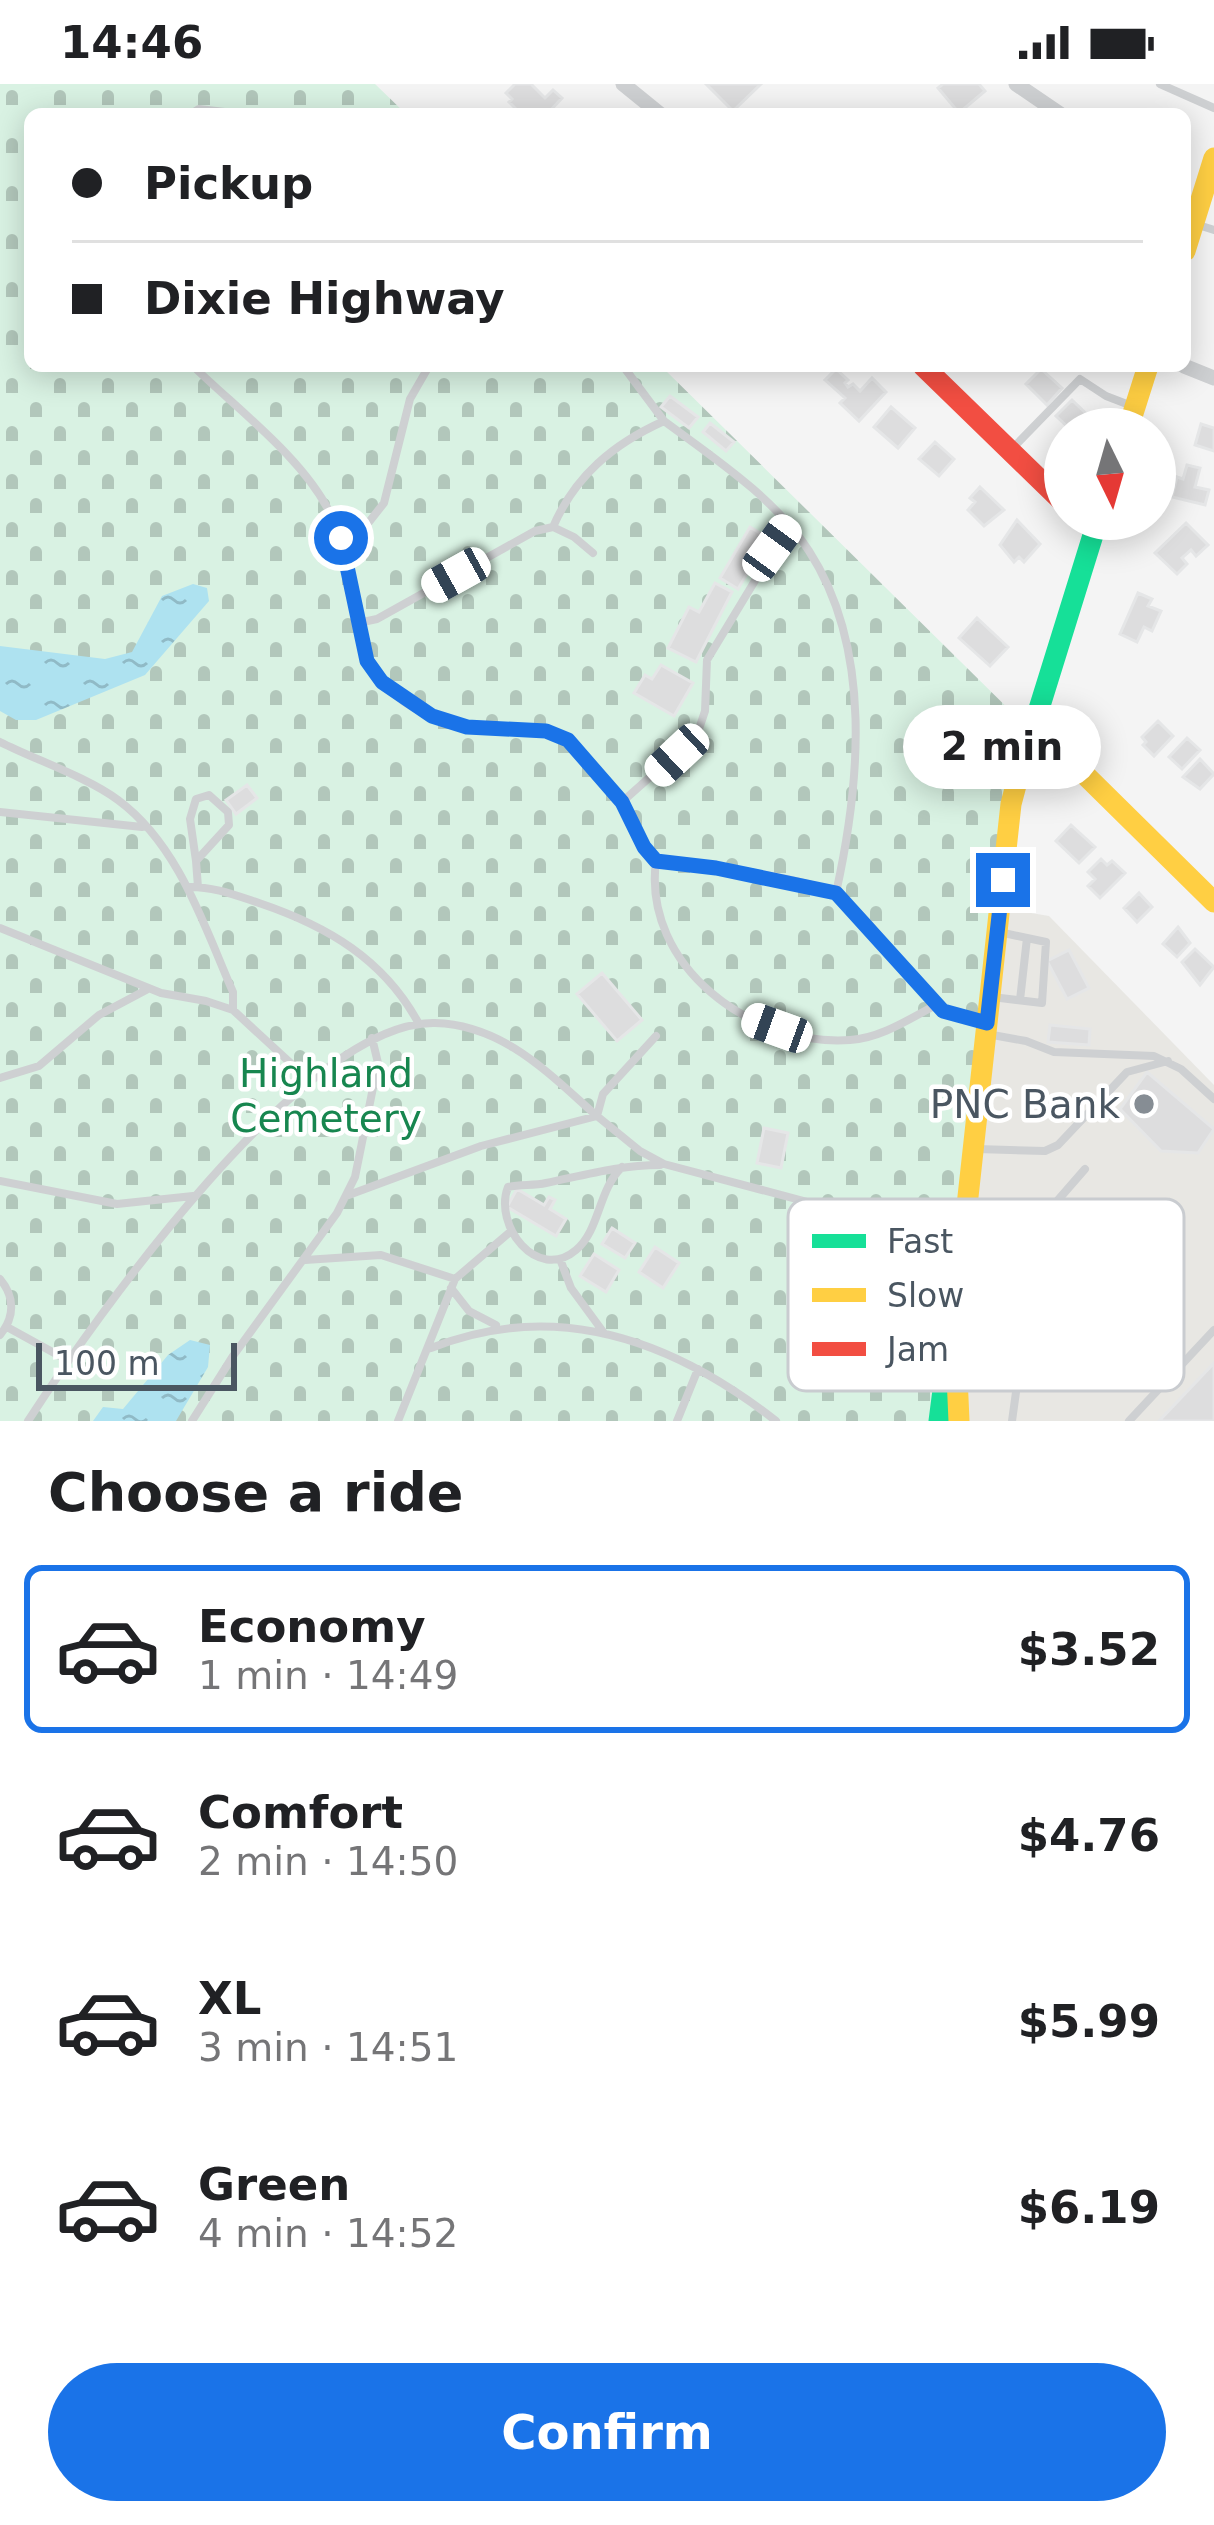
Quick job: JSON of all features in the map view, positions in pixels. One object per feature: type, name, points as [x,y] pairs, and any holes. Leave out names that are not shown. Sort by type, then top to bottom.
[{"type":"main road","points":[[1198,224],[1214,158]]},
{"type":"main road","points":[[929,372],[1044,484]]},
{"type":"main road","points":[[1134,408],[1146,372]]},
{"type":"main road","points":[[968,1199],[1012,804],[1087,540]]},
{"type":"main road","points":[[1030,730],[1074,764],[1214,902]]},
{"type":"main road","points":[[939,1421],[943,1391]]},
{"type":"main road","points":[[958,1391],[959,1421]]},
{"type":"street","points":[[622,84],[652,108]]},
{"type":"street","points":[[1016,84],[1051,108]]},
{"type":"lane","points":[[1160,84],[1214,108]]},
{"type":"lane","points":[[199,372],[315,488],[341,538],[367,661],[391,690],[419,710],[467,727],[558,734],[568,740],[622,802],[656,861],[716,868],[836,893],[936,1005],[962,1019],[1054,1052],[1169,1060],[1214,1099]]},
{"type":"lane","points":[[341,538],[369,522],[384,503],[410,399],[426,372]]},
{"type":"lane","points":[[627,372],[664,421],[709,454],[788,526],[828,585],[847,643],[855,747],[850,816],[836,893]]},
{"type":"lane","points":[[1052,408],[1080,379],[1120,408]]},
{"type":"lane","points":[[1010,452],[1044,417]]},
{"type":"lane","points":[[553,527],[566,497],[582,477],[634,435],[664,421]]},
{"type":"lane","points":[[622,802],[697,735],[705,711],[707,660],[788,526]]},
{"type":"lane","points":[[358,623],[377,619],[535,531],[553,527],[593,553]]},
{"type":"lane","points":[[0,742],[118,800],[162,845],[187,886],[232,992],[233,1010]]},
{"type":"lane","points":[[196,861],[229,825],[228,812],[209,795],[196,799],[190,819],[198,886]]},
{"type":"lane","points":[[0,812],[145,827]]},
{"type":"lane","points":[[656,861],[654,895],[665,934],[690,973],[734,1010],[808,1036],[848,1040],[883,1033],[936,1005]]},
{"type":"lane","points":[[187,886],[288,913],[336,934],[366,958],[419,1024]]},
{"type":"lane","points":[[0,928],[149,989],[233,1010],[310,1081]]},
{"type":"lane","points":[[991,996],[1042,1003],[1046,942],[998,932]]},
{"type":"lane","points":[[1020,1000],[1027,938]]},
{"type":"lane","points":[[0,1078],[39,1066],[99,1015],[149,989]]},
{"type":"lane","points":[[28,1421],[123,1283],[195,1196],[310,1081],[372,1038],[419,1024],[465,1027],[508,1042],[664,1165]]},
{"type":"lane","points":[[597,1116],[603,1094],[656,1036]]},
{"type":"lane","points":[[192,1421],[346,1196],[363,1149],[378,1064],[372,1038]]},
{"type":"lane","points":[[973,1149],[1045,1151],[1058,1144],[1127,1072],[1169,1060]]},
{"type":"lane","points":[[346,1196],[481,1146],[597,1116]]},
{"type":"lane","points":[[622,1167],[605,1188],[580,1246],[560,1258],[533,1255],[510,1232],[503,1201],[508,1187],[622,1167],[664,1165],[795,1199]]},
{"type":"lane","points":[[1059,1199],[1085,1168]]},
{"type":"lane","points":[[0,1181],[117,1204],[195,1196]]},
{"type":"lane","points":[[398,1421],[453,1284],[510,1232]]},
{"type":"lane","points":[[303,1260],[381,1255],[453,1284],[469,1311],[498,1326]]},
{"type":"lane","points":[[560,1258],[571,1288],[604,1333]]},
{"type":"lane","points":[[0,1279],[11,1299],[3,1331],[67,1360]]},
{"type":"lane","points":[[431,1348],[498,1326],[604,1333],[663,1350],[776,1421]]},
{"type":"lane","points":[[1184,1362],[1214,1330]]},
{"type":"lane","points":[[677,1421],[698,1369]]},
{"type":"lane","points":[[1012,1421],[1016,1391]]},
{"type":"lane","points":[[1129,1421],[1157,1391]]},
{"type":"shaded area","points":[[1000,908],[1049,916],[1214,1085],[1214,1421],[939,1421],[943,1391],[1184,1391],[1184,1199],[965,1199]]},
{"type":"green space","name":"Highland Cemetery","points":[[0,84],[375,84],[400,108],[24,108],[24,372],[667,372],[1030,730],[968,1199],[788,1199],[788,1391],[943,1391],[939,1421],[0,1421]]},
{"type":"water","points":[[193,584],[207,588],[209,601],[145,675],[36,720],[16,720],[0,711],[0,646],[105,659],[132,652],[162,596]]},
{"type":"water","points":[[190,1340],[210,1345],[208,1367],[176,1421],[93,1421],[103,1407],[123,1409],[168,1355]]},
{"type":"building","points":[[515,84],[531,84],[545,98],[553,90],[562,98],[553,108],[515,108],[506,93]]},
{"type":"building","points":[[706,84],[761,84],[736,108],[730,108]]},
{"type":"building","points":[[979,84],[985,91],[965,108],[955,108],[938,88]]},
{"type":"building","points":[[839,372],[848,387],[853,384],[860,391],[872,378],[886,392],[859,421],[840,403],[845,398],[825,380]]},
{"type":"building","points":[[1044,372],[1062,388],[1047,405],[1026,384]]},
{"type":"building","points":[[670,396],[698,417],[689,428],[661,407]]},
{"type":"building","points":[[891,407],[915,428],[898,448],[874,427]]},
{"type":"building","points":[[710,423],[734,442],[726,451],[703,432]]},
{"type":"building","points":[[1201,424],[1214,428],[1214,451],[1195,445]]},
{"type":"building","points":[[935,442],[954,459],[939,476],[919,459]]},
{"type":"building","points":[[1187,465],[1200,468],[1195,487],[1209,490],[1205,505],[1176,498],[1177,477],[1183,479]]},
{"type":"building","points":[[980,487],[1004,510],[984,526],[968,510],[975,502],[970,498]]},
{"type":"building","points":[[1017,520],[1040,544],[1024,562],[1019,557],[1014,562],[1000,545]]},
{"type":"building","points":[[1186,523],[1208,545],[1196,556],[1191,550],[1182,558],[1187,564],[1177,574],[1155,553],[1168,540],[1176,540],[1176,533]]},
{"type":"building","points":[[750,527],[768,538],[738,589],[720,578]]},
{"type":"building","points":[[715,583],[732,592],[696,662],[668,648],[689,607],[699,612]]},
{"type":"building","points":[[1138,593],[1152,599],[1148,606],[1161,611],[1152,631],[1144,627],[1137,642],[1120,634]]},
{"type":"building","points":[[977,618],[1008,647],[990,666],[959,638]]},
{"type":"building","points":[[661,665],[693,683],[674,716],[634,693],[645,675],[652,679]]},
{"type":"building","points":[[1158,721],[1173,736],[1154,756],[1142,737]]},
{"type":"building","points":[[1187,738],[1200,750],[1182,769],[1169,757]]},
{"type":"building","points":[[1200,759],[1214,774],[1200,789],[1183,777]]},
{"type":"building","points":[[247,785],[257,798],[236,814],[226,800]]},
{"type":"building","points":[[1071,825],[1095,847],[1079,863],[1056,841]]},
{"type":"building","points":[[1101,859],[1107,865],[1112,861],[1125,873],[1100,898],[1088,886],[1095,879],[1088,872]]},
{"type":"building","points":[[1139,893],[1152,907],[1137,922],[1124,908]]},
{"type":"building","points":[[1178,927],[1190,943],[1177,957],[1163,944]]},
{"type":"building","points":[[1195,949],[1214,967],[1200,985],[1182,962]]},
{"type":"building","points":[[1069,950],[1089,988],[1067,999],[1047,961]]},
{"type":"building","points":[[602,973],[642,1020],[617,1041],[577,994]]},
{"type":"building","points":[[1050,1025],[1090,1029],[1089,1045],[1048,1042]]},
{"type":"building","points":[[1147,1072],[1214,1129],[1198,1153],[1161,1151],[1120,1109]]},
{"type":"building","points":[[764,1128],[788,1133],[781,1168],[757,1163]]},
{"type":"building","points":[[517,1189],[544,1205],[549,1197],[555,1200],[550,1209],[566,1219],[556,1236],[507,1207]]},
{"type":"building","points":[[612,1228],[635,1243],[625,1258],[602,1244]]},
{"type":"building","points":[[655,1247],[679,1263],[663,1288],[639,1272]]},
{"type":"building","points":[[594,1254],[619,1270],[606,1292],[580,1276]]},
{"type":"building","points":[[1214,1363],[1214,1421],[1159,1421]]},
{"type":"traffic: fast","points":[[1020,770],[1091,540]]},
{"type":"traffic: fast","points":[[939,1421],[943,1391]]},
{"type":"traffic: slow","points":[[1191,232],[1214,158]]},
{"type":"traffic: slow","points":[[1135,408],[1146,372]]},
{"type":"traffic: slow","points":[[1030,730],[1074,764],[1214,902]]},
{"type":"traffic: slow","points":[[968,1199],[1011,804],[1020,770]]},
{"type":"traffic: slow","points":[[958,1391],[959,1421]]},
{"type":"traffic: jam","points":[[929,372],[1044,484]]},
{"type":"place","name":"PNC Bank","points":[[1144,1104]]},
{"type":"route","points":[[341,538],[367,661],[391,690],[419,710],[467,727],[546,731],[568,740],[622,802],[656,861],[716,868],[836,893],[936,1005],[962,1019],[987,1023],[1003,880]]}]
